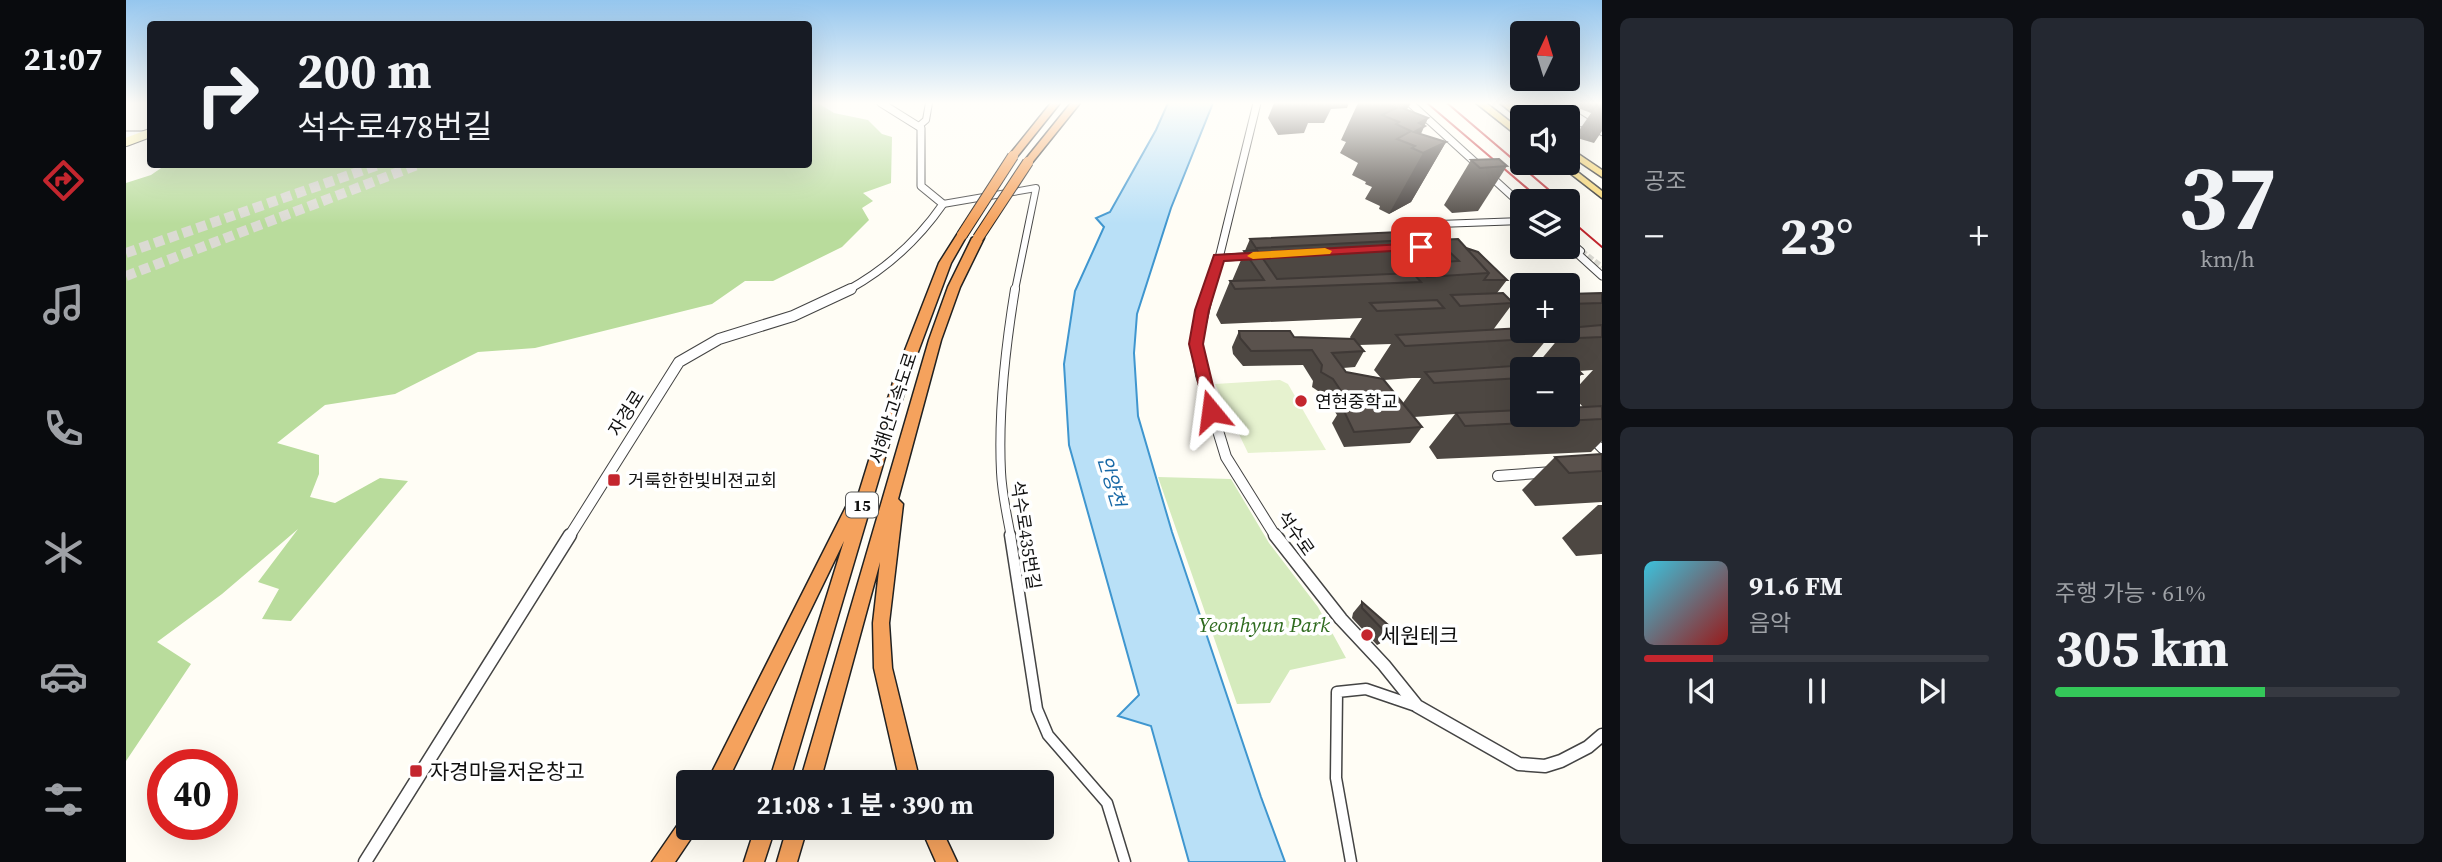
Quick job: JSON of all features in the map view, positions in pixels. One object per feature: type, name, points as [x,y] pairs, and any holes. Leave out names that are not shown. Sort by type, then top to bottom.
[{"type":"highway","name":"서해안고속도로","points":[[813,770],[940,323],[970,236],[1013,156],[1023,143]]},
{"type":"highway","name":"서해안고속도로","points":[[783,770],[874,465],[917,334],[945,263],[1007,191],[1043,143]]},
{"type":"highway","points":[[723,770],[874,465]]},
{"type":"highway","points":[[899,465],[881,622],[883,668],[908,770]]},
{"type":"highway","points":[[662,862],[678,840]]},
{"type":"highway","points":[[754,862],[761,840]]},
{"type":"highway","points":[[788,862],[794,840]]},
{"type":"highway","points":[[937,840],[947,862]]},
{"type":"main road","points":[[1580,158],[1602,174]]},
{"type":"main road","points":[[1576,175],[1602,195]]},
{"type":"street","points":[[923,143],[921,186],[943,204]]},
{"type":"street","name":"석수로","points":[[1247,143],[1219,258],[1202,310],[1196,344],[1201,375],[1226,457],[1282,547],[1340,619],[1418,706]]},
{"type":"street","points":[[1454,143],[1510,193]]},
{"type":"street","name":"석수로435번길","points":[[943,204],[1036,188],[1005,352],[1000,425],[1001,475],[1037,709],[1048,735],[1107,803],[1125,862]]},
{"type":"street","name":"자경로","points":[[365,862],[679,362],[705,344],[797,315],[846,290],[891,261],[917,240],[943,204]]},
{"type":"street","points":[[1439,267],[1421,247],[1411,225],[1510,221]]},
{"type":"street","points":[[1408,247],[1421,247]]},
{"type":"street","points":[[1219,258],[1259,255]]},
{"type":"street","points":[[1580,257],[1602,276]]},
{"type":"street","points":[[1585,431],[1602,449]]},
{"type":"street","points":[[1498,475],[1563,471]]},
{"type":"street","points":[[1351,862],[1340,819],[1335,754],[1337,692],[1349,687],[1362,687],[1418,706],[1519,764],[1545,766],[1561,761],[1588,747],[1602,736]]},
{"type":"green space","points":[[812,143],[892,143],[891,183],[863,193],[873,201],[862,208],[869,220],[842,247],[773,281],[745,281],[712,304],[535,348],[478,352],[395,394],[325,405],[277,443],[319,455],[319,474],[310,497],[335,503],[380,478],[408,481],[291,621],[262,619],[279,589],[258,582],[298,529],[222,594],[157,642],[191,664],[126,761],[126,183],[151,175],[161,168],[812,168]]},
{"type":"green space","points":[[1280,380],[1288,384],[1326,450],[1248,453],[1215,384]]},
{"type":"green space","name":"Yeonhyun Park","points":[[1158,477],[1231,479],[1269,543],[1318,607],[1346,658],[1290,670],[1270,703],[1237,704]]},
{"type":"water","name":"안양천","points":[[1149,143],[1197,143],[1171,208],[1137,314],[1134,353],[1138,416],[1172,532],[1285,862],[1189,862],[1151,726],[1118,716],[1139,695],[1069,445],[1064,364],[1075,291],[1104,227],[1096,218],[1110,212]]},
{"type":"building","points":[[1408,143],[1443,143],[1423,153],[1412,148],[1415,146]]},
{"type":"building","points":[[1499,159],[1507,166],[1480,168],[1471,160]]},
{"type":"building","points":[[1421,231],[1428,239],[1256,248],[1250,239]]},
{"type":"building","points":[[1458,239],[1489,273],[1427,277],[1415,264],[1459,261],[1437,240]]},
{"type":"building","points":[[1466,248],[1478,252],[1507,280],[1484,280],[1489,273]]},
{"type":"building","points":[[1257,250],[1277,279],[1413,273],[1421,282],[1235,289],[1230,281],[1264,280],[1244,251]]},
{"type":"building","points":[[1503,293],[1510,303],[1460,306],[1451,295]]},
{"type":"building","points":[[1602,293],[1602,303],[1580,304],[1580,294]]},
{"type":"building","points":[[1437,300],[1444,308],[1377,311],[1370,303]]},
{"type":"building","points":[[1602,325],[1602,337],[1580,338],[1580,327]]},
{"type":"building","points":[[1510,329],[1510,340],[1405,346],[1396,335]]},
{"type":"building","points":[[1239,331],[1290,331],[1294,337],[1354,339],[1364,351],[1332,353],[1346,372],[1383,379],[1422,427],[1354,432],[1342,407],[1349,403],[1333,379],[1321,372],[1322,365],[1312,350],[1251,351],[1240,338]]},
{"type":"building","points":[[1510,366],[1510,379],[1434,383],[1425,372]]},
{"type":"building","points":[[1602,406],[1602,419],[1580,420],[1580,407]]},
{"type":"building","points":[[1510,411],[1510,424],[1465,426],[1456,413]]},
{"type":"building","points":[[1602,454],[1602,471],[1569,473],[1555,457]]},
{"type":"building","points":[[1362,602],[1395,631],[1387,634],[1362,608]]},
{"type":"tunnel","points":[[126,253],[370,168]]},
{"type":"tunnel","points":[[126,276],[410,168]]},
{"type":"tunnel","points":[[1581,251],[1602,267]]},
{"type":"railway","points":[[1474,143],[1528,189]]},
{"type":"railway","points":[[1494,143],[1548,189]]},
{"type":"railway","points":[[1580,228],[1602,247]]},
{"type":"slow traffic","points":[[1253,256],[1325,251]]},
{"type":"place","name":"연현중학교","points":[[1301,401]]},
{"type":"place","name":"거룩한한빛비젼교회","points":[[614,480]]},
{"type":"place","name":"세원테크","points":[[1367,635]]},
{"type":"place","name":"자경마을저온창고","points":[[416,771]]},
{"type":"route","points":[[1211,411],[1196,344],[1202,310],[1219,258],[1421,247]]}]
